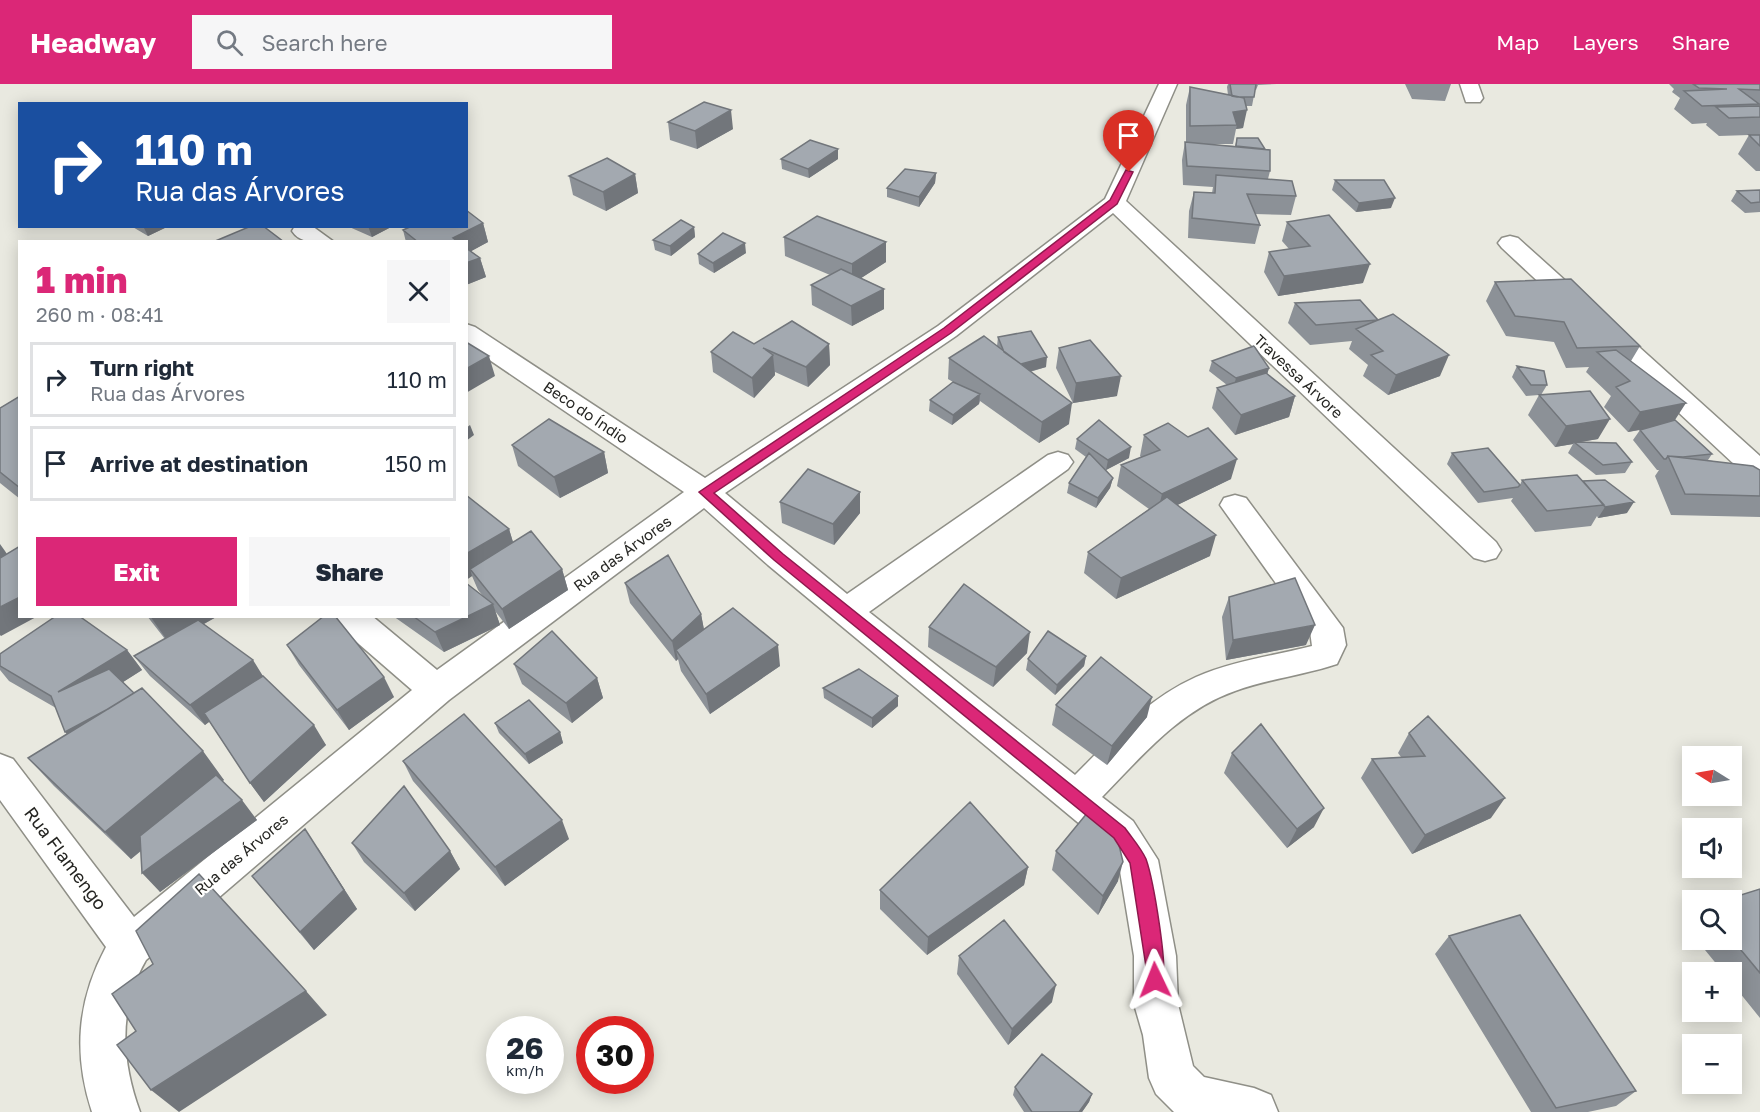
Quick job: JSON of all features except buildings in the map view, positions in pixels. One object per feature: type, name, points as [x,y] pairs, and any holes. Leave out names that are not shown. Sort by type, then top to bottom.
[{"type":"street","name":"Rua das Árvores","points":[[110,1109],[102,1043],[101,1011],[107,990],[131,946],[436,690],[705,492],[947,331],[1114,202],[1168,84]]},
{"type":"street","name":"Travessa Árvore","points":[[1114,202],[1485,550]]},
{"type":"street","points":[[1510,243],[1760,472]]},
{"type":"street","name":"Beco do Índio","points":[[468,333],[705,492],[846,611],[1119,833],[1138,860],[1155,956],[1156,1004],[1165,1035],[1172,1078],[1192,1097],[1254,1112]]},
{"type":"street","points":[[846,611],[1058,462]]},
{"type":"street","points":[[1077,797],[1160,716],[1208,686],[1256,670],[1303,662],[1325,655],[1329,645],[1326,628],[1235,505]]},
{"type":"street","points":[[351,618],[436,690]]},
{"type":"street","name":"Rua Flamengo","points":[[0,770],[131,946]]},
{"type":"route","points":[[1129,172],[1114,202],[947,331],[705,492],[779,557],[1119,833],[1138,860],[1155,956],[1155,980]]}]
